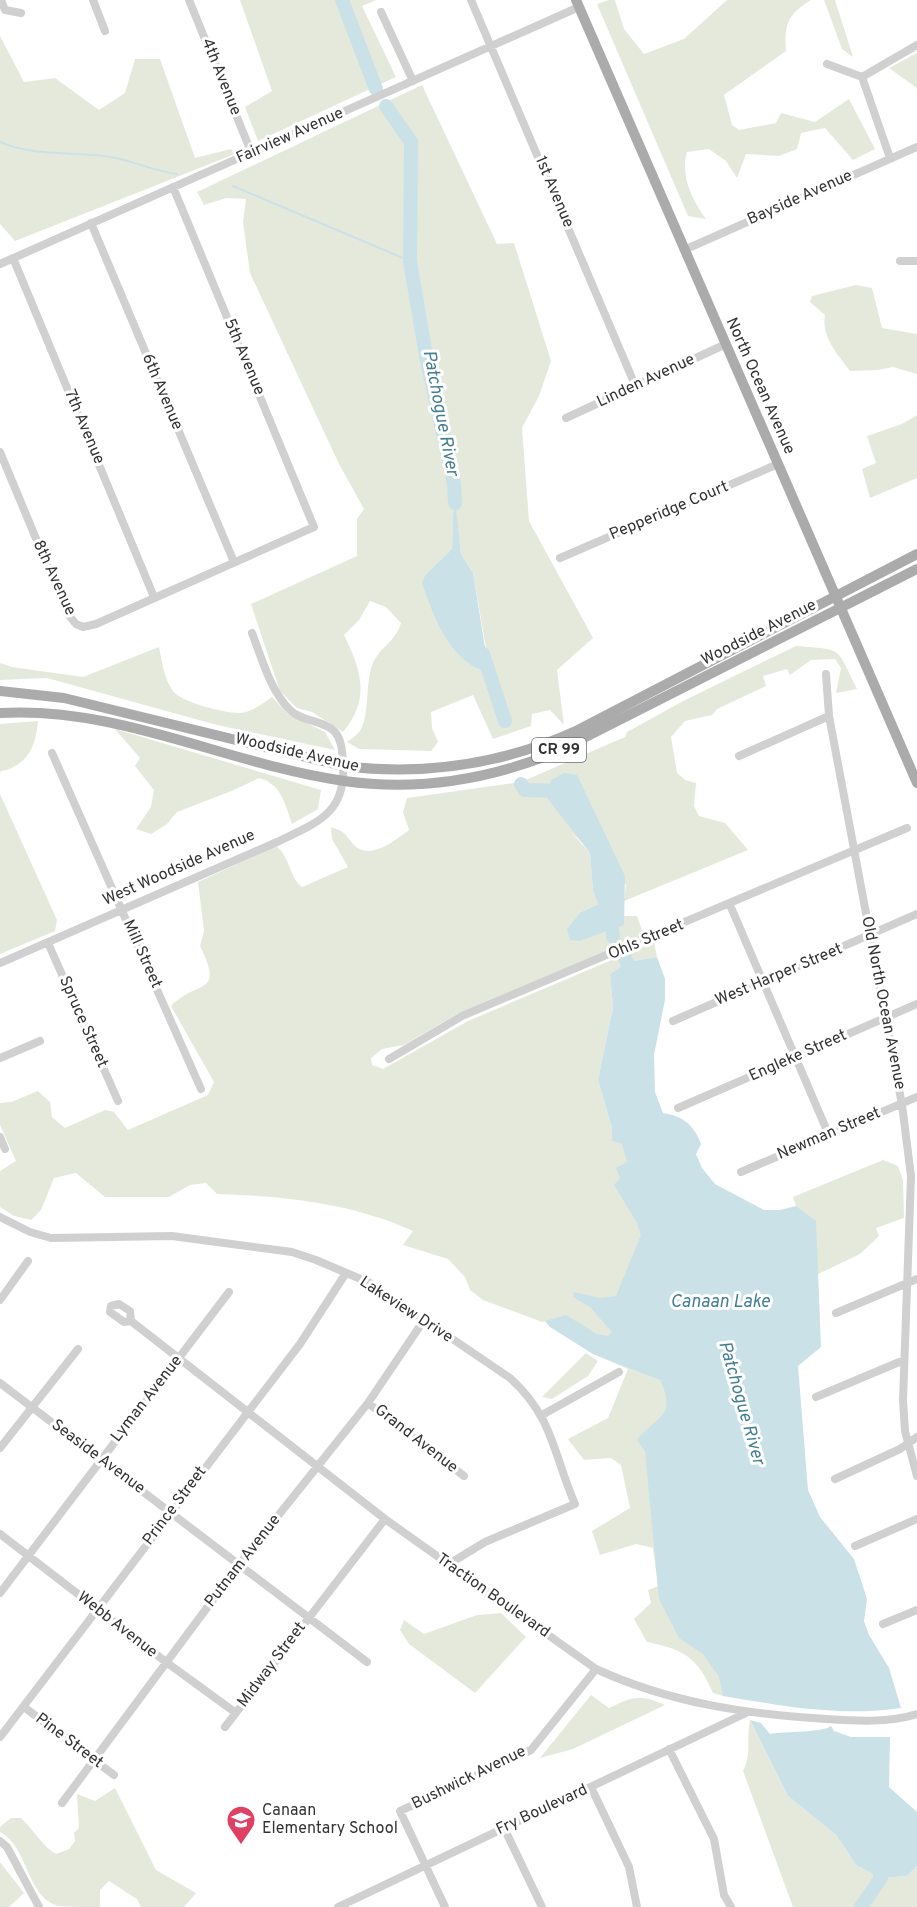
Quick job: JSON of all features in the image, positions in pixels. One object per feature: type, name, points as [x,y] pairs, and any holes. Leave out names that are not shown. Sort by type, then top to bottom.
[{"type":"main road","name":"North Ocean Avenue","points":[[578,4],[917,783]]},
{"type":"main road","name":"CR 99","points":[[835,595],[917,554]]},
{"type":"main road","name":"CR 99","points":[[841,608],[917,569]]},
{"type":"main road","name":"Woodside Avenue","points":[[0,713],[43,712],[99,719],[277,766],[343,773],[432,769],[487,760],[527,750],[603,717],[835,595]]},
{"type":"main road","name":"Woodside Avenue","points":[[0,691],[64,698],[390,784],[432,783],[487,774],[527,763],[580,740],[841,608]]},
{"type":"street","points":[[1,0],[5,10],[21,13]]},
{"type":"street","points":[[93,0],[105,31]]},
{"type":"street","name":"4th Avenue","points":[[189,0],[252,154]]},
{"type":"street","name":"1st Avenue","points":[[471,0],[635,385]]},
{"type":"street","name":"Fairview Avenue","points":[[0,264],[252,154],[492,46],[578,4]]},
{"type":"street","points":[[381,12],[413,81]]},
{"type":"street","points":[[862,77],[917,45]]},
{"type":"street","points":[[826,63],[862,77],[890,158]]},
{"type":"street","name":"Bayside Avenue","points":[[684,250],[917,147]]},
{"type":"street","name":"5th Avenue","points":[[173,188],[314,526],[234,562]]},
{"type":"street","name":"6th Avenue","points":[[91,223],[234,562]]},
{"type":"street","name":"7th Avenue","points":[[13,258],[154,597]]},
{"type":"street","points":[[900,261],[917,261]]},
{"type":"street","name":"Linden Avenue","points":[[566,418],[726,344]]},
{"type":"street","name":"8th Avenue","points":[[0,452],[67,613],[76,624],[83,627],[96,624],[154,597]]},
{"type":"street","name":"Pepperidge Court","points":[[560,558],[778,464]]},
{"type":"street","points":[[154,597],[234,562]]},
{"type":"street","points":[[252,633],[274,688],[291,712],[335,732],[340,742],[343,773]]},
{"type":"street","name":"Old North Ocean Avenue","points":[[826,674],[829,716],[902,1105],[915,1188],[904,1360],[904,1418],[917,1476]]},
{"type":"street","points":[[739,756],[829,716]]},
{"type":"street","name":"Mill Street","points":[[52,753],[201,1089]]},
{"type":"street","name":"West Woodside Avenue","points":[[0,963],[319,822],[334,807],[343,773]]},
{"type":"street","name":"Ohls Street","points":[[389,1059],[462,1017],[907,828]]},
{"type":"street","points":[[730,905],[828,1133]]},
{"type":"street","name":"West Harper Street","points":[[673,1021],[917,914]]},
{"type":"street","name":"Spruce Street","points":[[48,943],[118,1101]]},
{"type":"street","name":"Engleke Street","points":[[678,1108],[917,1004]]},
{"type":"street","points":[[0,1058],[40,1041]]},
{"type":"street","name":"Newman Street","points":[[741,1172],[917,1097]]},
{"type":"street","points":[[0,1137],[5,1149]]},
{"type":"street","name":"Lakeview Drive","points":[[0,1217],[30,1232],[51,1238],[172,1236],[292,1252],[370,1283],[510,1378],[525,1391],[542,1415],[575,1504],[485,1542],[449,1564]]},
{"type":"street","points":[[0,1300],[28,1262]]},
{"type":"street","name":"Prince Street","points":[[0,1737],[300,1344],[346,1273]]},
{"type":"street","points":[[836,1313],[917,1279]]},
{"type":"street","name":"Lyman Avenue","points":[[0,1593],[229,1292]]},
{"type":"street","name":"Putnam Avenue","points":[[62,1803],[93,1758],[238,1566],[368,1402],[424,1320]]},
{"type":"street","name":"Traction Boulevard","points":[[131,1321],[319,1465],[385,1519],[596,1668],[622,1681],[746,1713],[861,1721],[898,1719],[917,1714]]},
{"type":"street","points":[[0,1448],[78,1349]]},
{"type":"street","points":[[816,1397],[904,1360]]},
{"type":"street","points":[[542,1415],[619,1372]]},
{"type":"street","name":"Seaside Avenue","points":[[0,1383],[367,1662]]},
{"type":"street","name":"Grand Avenue","points":[[368,1402],[464,1476]]},
{"type":"street","points":[[835,1479],[917,1437]]},
{"type":"street","points":[[855,1546],[917,1518]]},
{"type":"street","name":"Midway Street","points":[[225,1726],[385,1519]]},
{"type":"street","name":"Webb Avenue","points":[[0,1534],[236,1713]]},
{"type":"street","points":[[883,1624],[917,1610]]},
{"type":"street","name":"Bushwick Avenue","points":[[425,1865],[400,1812],[531,1750],[596,1668]]},
{"type":"street","name":"Pine Street","points":[[24,1707],[114,1775]]},
{"type":"street","name":"Fry Boulevard","points":[[338,1907],[348,1905],[425,1865],[746,1713]]},
{"type":"street","points":[[669,1749],[714,1839],[724,1895],[731,1907]]},
{"type":"street","points":[[591,1787],[629,1867],[637,1907]]},
{"type":"street","points":[[504,1828],[542,1907]]},
{"type":"street","points":[[0,1841],[7,1847],[39,1907]]},
{"type":"street","points":[[425,1865],[445,1907]]},
{"type":"shaded area","points":[[240,0],[376,0],[362,6],[396,77],[258,141],[245,107],[272,91]]},
{"type":"shaded area","points":[[615,0],[624,29],[644,54],[684,39],[727,0],[811,0],[797,10],[789,21],[786,51],[724,95],[732,125],[739,130],[776,123],[781,113],[815,122],[849,99],[875,149],[853,160],[825,128],[801,133],[797,149],[779,156],[746,154],[737,178],[726,161],[709,149],[687,152],[686,178],[696,204],[706,219],[688,216],[597,4]]},
{"type":"shaded area","points":[[824,0],[835,0],[853,57],[842,49]]},
{"type":"shaded area","points":[[0,36],[24,82],[55,78],[99,110],[125,93],[135,59],[160,59],[195,158],[231,149],[235,154],[15,241],[0,224]]},
{"type":"shaded area","points":[[917,53],[917,88],[889,68]]},
{"type":"shaded area","points":[[422,85],[497,244],[514,243],[551,361],[539,396],[522,428],[529,521],[593,638],[557,670],[564,725],[550,710],[532,714],[531,726],[493,739],[473,695],[431,712],[432,728],[438,742],[431,751],[359,749],[347,742],[359,733],[364,723],[369,676],[374,662],[401,623],[386,607],[370,601],[359,620],[344,635],[359,672],[360,696],[352,720],[343,732],[312,712],[297,708],[280,691],[251,604],[357,556],[357,519],[364,509],[339,464],[250,273],[243,222],[246,199],[226,198],[204,205],[197,192]],"holes":[[[454,494],[461,554],[473,573],[486,648],[426,574],[452,549]]]},
{"type":"shaded area","points":[[856,285],[872,288],[882,328],[917,334],[917,374],[893,367],[850,371],[835,351],[825,330],[825,315],[810,302],[812,296]]},
{"type":"shaded area","points":[[917,415],[917,478],[870,498],[862,469],[876,463],[867,436],[902,424]]},
{"type":"shaded area","points":[[796,646],[823,648],[837,653],[857,689],[836,693],[841,668],[835,659],[811,660],[790,675],[787,669],[763,676],[766,686],[717,709],[712,715],[685,721],[671,737],[677,773],[685,780],[696,783],[694,806],[699,816],[725,823],[748,850],[624,901],[626,885],[570,831],[590,853],[593,891],[598,904],[581,912],[624,925],[624,916],[637,916],[644,936],[457,1014],[404,1045],[382,1049],[371,1058],[372,1065],[383,1069],[468,1021],[654,942],[657,957],[627,962],[610,974],[613,1007],[598,1080],[612,1128],[612,1141],[622,1143],[640,1169],[732,1659],[723,1696],[713,1693],[701,1671],[688,1657],[671,1648],[647,1642],[634,1619],[651,1603],[648,1590],[658,1586],[653,1548],[636,1544],[600,1555],[592,1531],[630,1508],[621,1465],[611,1458],[584,1460],[568,1439],[608,1418],[628,1369],[593,1354],[545,1321],[542,1322],[483,1300],[470,1290],[465,1277],[448,1259],[403,1245],[413,1231],[390,1221],[342,1208],[292,1199],[217,1194],[206,1183],[190,1185],[169,1197],[105,1197],[76,1173],[54,1178],[41,1210],[31,1220],[14,1216],[0,1207],[0,1171],[16,1161],[0,1125],[0,1103],[11,1102],[38,1091],[50,1102],[52,1117],[65,1128],[105,1110],[114,1112],[128,1130],[208,1095],[214,1082],[171,1006],[205,985],[209,980],[210,973],[200,946],[204,931],[198,882],[276,846],[281,850],[294,878],[302,887],[348,867],[332,839],[331,827],[344,833],[360,849],[367,851],[382,848],[409,830],[403,812],[407,798],[521,782],[625,737],[627,732],[685,700]]},
{"type":"shaded area","points":[[159,647],[167,681],[177,695],[203,706],[238,713],[252,710],[272,697],[288,714],[325,732],[335,750],[217,725],[47,678],[0,680],[0,663],[12,667],[83,677]]},
{"type":"shaded area","points":[[38,721],[29,754],[10,769],[0,772],[0,724]]},
{"type":"shaded area","points":[[115,729],[321,790],[318,809],[292,824],[281,795],[272,785],[259,778],[177,812],[167,824],[151,834],[136,829],[151,807],[154,790],[135,766],[140,758]]},
{"type":"shaded area","points":[[0,794],[57,920],[55,931],[0,954]]},
{"type":"shaded area","points":[[883,1160],[898,1166],[903,1180],[904,1218],[876,1228],[879,1236],[860,1254],[816,1275],[816,1222],[796,1206],[793,1197]]},
{"type":"shaded area","points":[[586,1353],[598,1361],[588,1376],[552,1399],[542,1397]]},
{"type":"shaded area","points":[[501,1613],[526,1637],[475,1693],[409,1644],[400,1630],[404,1620],[424,1634],[477,1615]]},
{"type":"shaded area","points":[[591,1695],[609,1708],[637,1698],[649,1699],[665,1705],[573,1749],[540,1758]]},
{"type":"shaded area","points":[[750,1720],[788,1796],[836,1835],[857,1866],[881,1878],[907,1876],[917,1866],[917,1907],[793,1907],[743,1771],[748,1753]]},
{"type":"shaded area","points":[[115,1788],[156,1870],[196,1893],[184,1907],[141,1907],[137,1899],[109,1881],[100,1890],[100,1907],[58,1906],[48,1901],[40,1893],[17,1849],[10,1839],[0,1832],[0,1827],[11,1818],[21,1818],[56,1854],[69,1849],[75,1841],[74,1833],[79,1828],[77,1794],[95,1801]]},
{"type":"shaded area","points":[[0,1862],[24,1893],[9,1907],[0,1907]]},
{"type":"water","points":[[454,488],[461,554],[473,573],[489,672],[476,667],[454,649],[431,609],[422,582],[426,574],[452,549]]},
{"type":"water","points":[[564,773],[577,775],[625,876],[624,925],[579,941],[570,940],[567,929],[581,912],[598,904],[593,891],[590,853],[547,798],[551,780]]},
{"type":"water","name":"Canaan Lake","points":[[657,957],[665,979],[665,1000],[654,1055],[655,1092],[663,1113],[682,1119],[695,1132],[701,1144],[696,1154],[702,1168],[715,1184],[764,1210],[780,1210],[796,1206],[816,1221],[821,1347],[798,1366],[808,1490],[820,1517],[854,1559],[867,1599],[864,1621],[869,1635],[889,1668],[901,1708],[834,1711],[789,1707],[723,1696],[719,1677],[703,1654],[679,1638],[659,1599],[645,1451],[637,1440],[665,1409],[667,1402],[660,1380],[593,1354],[550,1327],[545,1321],[566,1315],[597,1334],[608,1336],[612,1332],[590,1307],[573,1297],[574,1292],[600,1298],[616,1296],[641,1235],[637,1223],[614,1185],[620,1178],[616,1168],[627,1162],[622,1144],[612,1141],[612,1128],[598,1080],[613,1007],[610,974],[627,962]]},
{"type":"water","points":[[750,1720],[761,1723],[770,1734],[820,1730],[831,1726],[834,1731],[851,1737],[890,1737],[889,1787],[917,1812],[917,1866],[907,1876],[881,1878],[857,1866],[836,1835],[788,1796]]},
{"type":"waterway","name":"Patchogue River","points":[[342,0],[376,89]]},
{"type":"waterway","name":"Patchogue River","points":[[386,106],[411,142],[410,261],[426,356],[454,484],[455,503]]},
{"type":"waterway","points":[[0,142],[40,152],[118,158],[177,174]]},
{"type":"waterway","points":[[233,186],[410,261]]},
{"type":"waterway","name":"Patchogue River","points":[[483,654],[505,721]]},
{"type":"waterway","name":"Patchogue River","points":[[521,784],[525,790],[560,791],[563,797]]},
{"type":"waterway","name":"Patchogue River","points":[[611,912],[613,937]]},
{"type":"waterway","name":"Patchogue River","points":[[624,955],[633,978]]},
{"type":"waterway","name":"Patchogue River","points":[[861,1907],[881,1878],[877,1861]]},
{"type":"place","name":"Canaan Elementary School","points":[[241,1846]]}]
